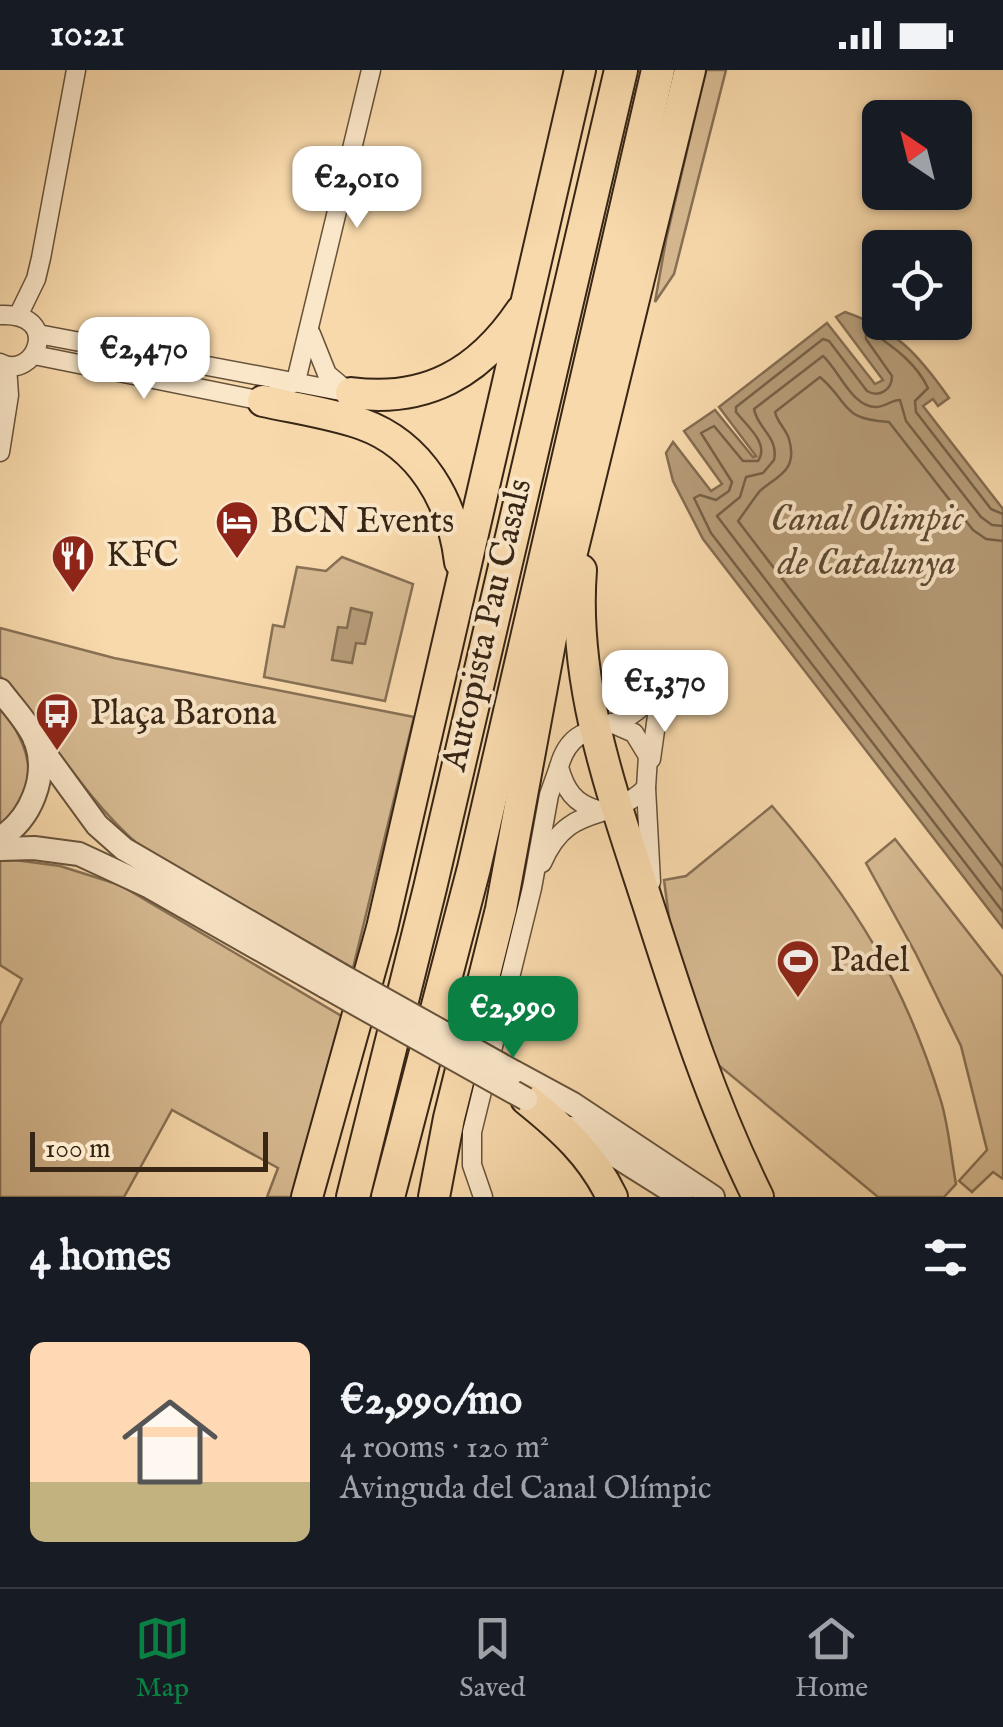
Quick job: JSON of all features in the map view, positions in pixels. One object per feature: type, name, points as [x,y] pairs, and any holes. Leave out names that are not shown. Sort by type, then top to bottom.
[{"type":"highway","points":[[306,1197],[382,928],[580,70]]},
{"type":"highway","name":"Autopista Pau Casals","points":[[353,1197],[435,869],[621,70]]},
{"type":"highway","name":"Autopista Pau Casals","points":[[388,1197],[474,868],[658,70]]},
{"type":"highway","points":[[434,1197],[449,1118],[501,909],[551,638],[690,70]]},
{"type":"highway","points":[[350,393],[381,397],[431,388],[474,366],[510,327],[525,304]]},
{"type":"highway","points":[[263,401],[364,424],[405,448],[439,490],[459,549],[461,580]]},
{"type":"highway","points":[[596,458],[579,599],[583,663],[604,725],[608,808],[657,932],[706,1081],[758,1197]]},
{"type":"highway","points":[[520,1086],[576,1141],[612,1197]]},
{"type":"highway","points":[[424,1197],[449,1118]]},
{"type":"street","points":[[0,452],[8,396],[4,365],[24,364],[34,354],[38,334],[32,322],[10,314],[36,279],[76,70]]},
{"type":"street","points":[[34,354],[263,401],[296,380],[371,70]]},
{"type":"street","points":[[309,329],[327,374],[350,393]]},
{"type":"street","points":[[38,334],[350,393]]},
{"type":"street","points":[[483,1197],[472,1165],[472,1132],[532,888],[545,814],[564,749],[572,740],[641,708],[658,665],[661,684],[646,788],[657,932]]},
{"type":"street","points":[[0,690],[97,825],[124,849],[332,980]]},
{"type":"street","points":[[604,725],[640,739],[650,767]]},
{"type":"street","points":[[0,838],[26,814],[33,801],[39,779],[36,740]]},
{"type":"street","points":[[559,766],[570,794],[577,801],[608,808]]},
{"type":"street","points":[[532,888],[558,835],[608,808],[628,802],[646,788]]},
{"type":"street","points":[[0,849],[34,848],[79,854],[332,980],[520,1086],[680,1197]]},
{"type":"street","points":[[520,1086],[573,1104],[713,1197]]},
{"type":"shaded area","points":[[706,70],[726,70],[674,274],[655,302],[666,240]]},
{"type":"shaded area","points":[[342,557],[413,584],[385,701],[264,677],[273,625],[284,627],[297,567],[326,571]]},
{"type":"shaded area","points":[[0,628],[114,658],[414,717],[353,968],[140,846],[120,827],[0,676]]},
{"type":"shaded area","points":[[0,705],[20,737],[28,767],[22,795],[0,826]]},
{"type":"shaded area","name":"Padel","points":[[772,806],[852,909],[911,1018],[946,1122],[956,1184],[944,1197],[878,1197],[716,1063],[711,1054],[670,925],[664,880],[686,876]]},
{"type":"shaded area","points":[[895,839],[1003,977],[1003,1179],[993,1172],[972,1192],[959,1181],[987,1150],[961,1046],[866,863]]},
{"type":"shaded area","points":[[0,861],[60,866],[120,885],[345,1018],[296,1197],[267,1197],[278,1168],[172,1110],[124,1197],[0,1197],[0,1025],[22,979],[0,965]]},
{"type":"water","name":"Canal Olimpic de Catalunya","points":[[845,312],[862,319],[862,340],[898,340],[927,369],[949,398],[938,406],[933,399],[923,406],[1003,509],[1003,928],[703,539],[673,481],[666,453],[673,442],[711,491],[722,484],[684,431],[715,410],[756,456],[719,407],[827,323],[875,384],[883,380],[836,317]]},
{"type":"water","points":[[351,608],[372,613],[365,644],[356,643],[352,663],[332,660],[338,627],[347,628]]},
{"type":"place","name":"BCN Events","points":[[237,560]]},
{"type":"place","name":"KFC","points":[[73,594]]},
{"type":"place","name":"Plaça Barona","points":[[57,752]]},
{"type":"place","name":"Padel","points":[[798,999]]}]
